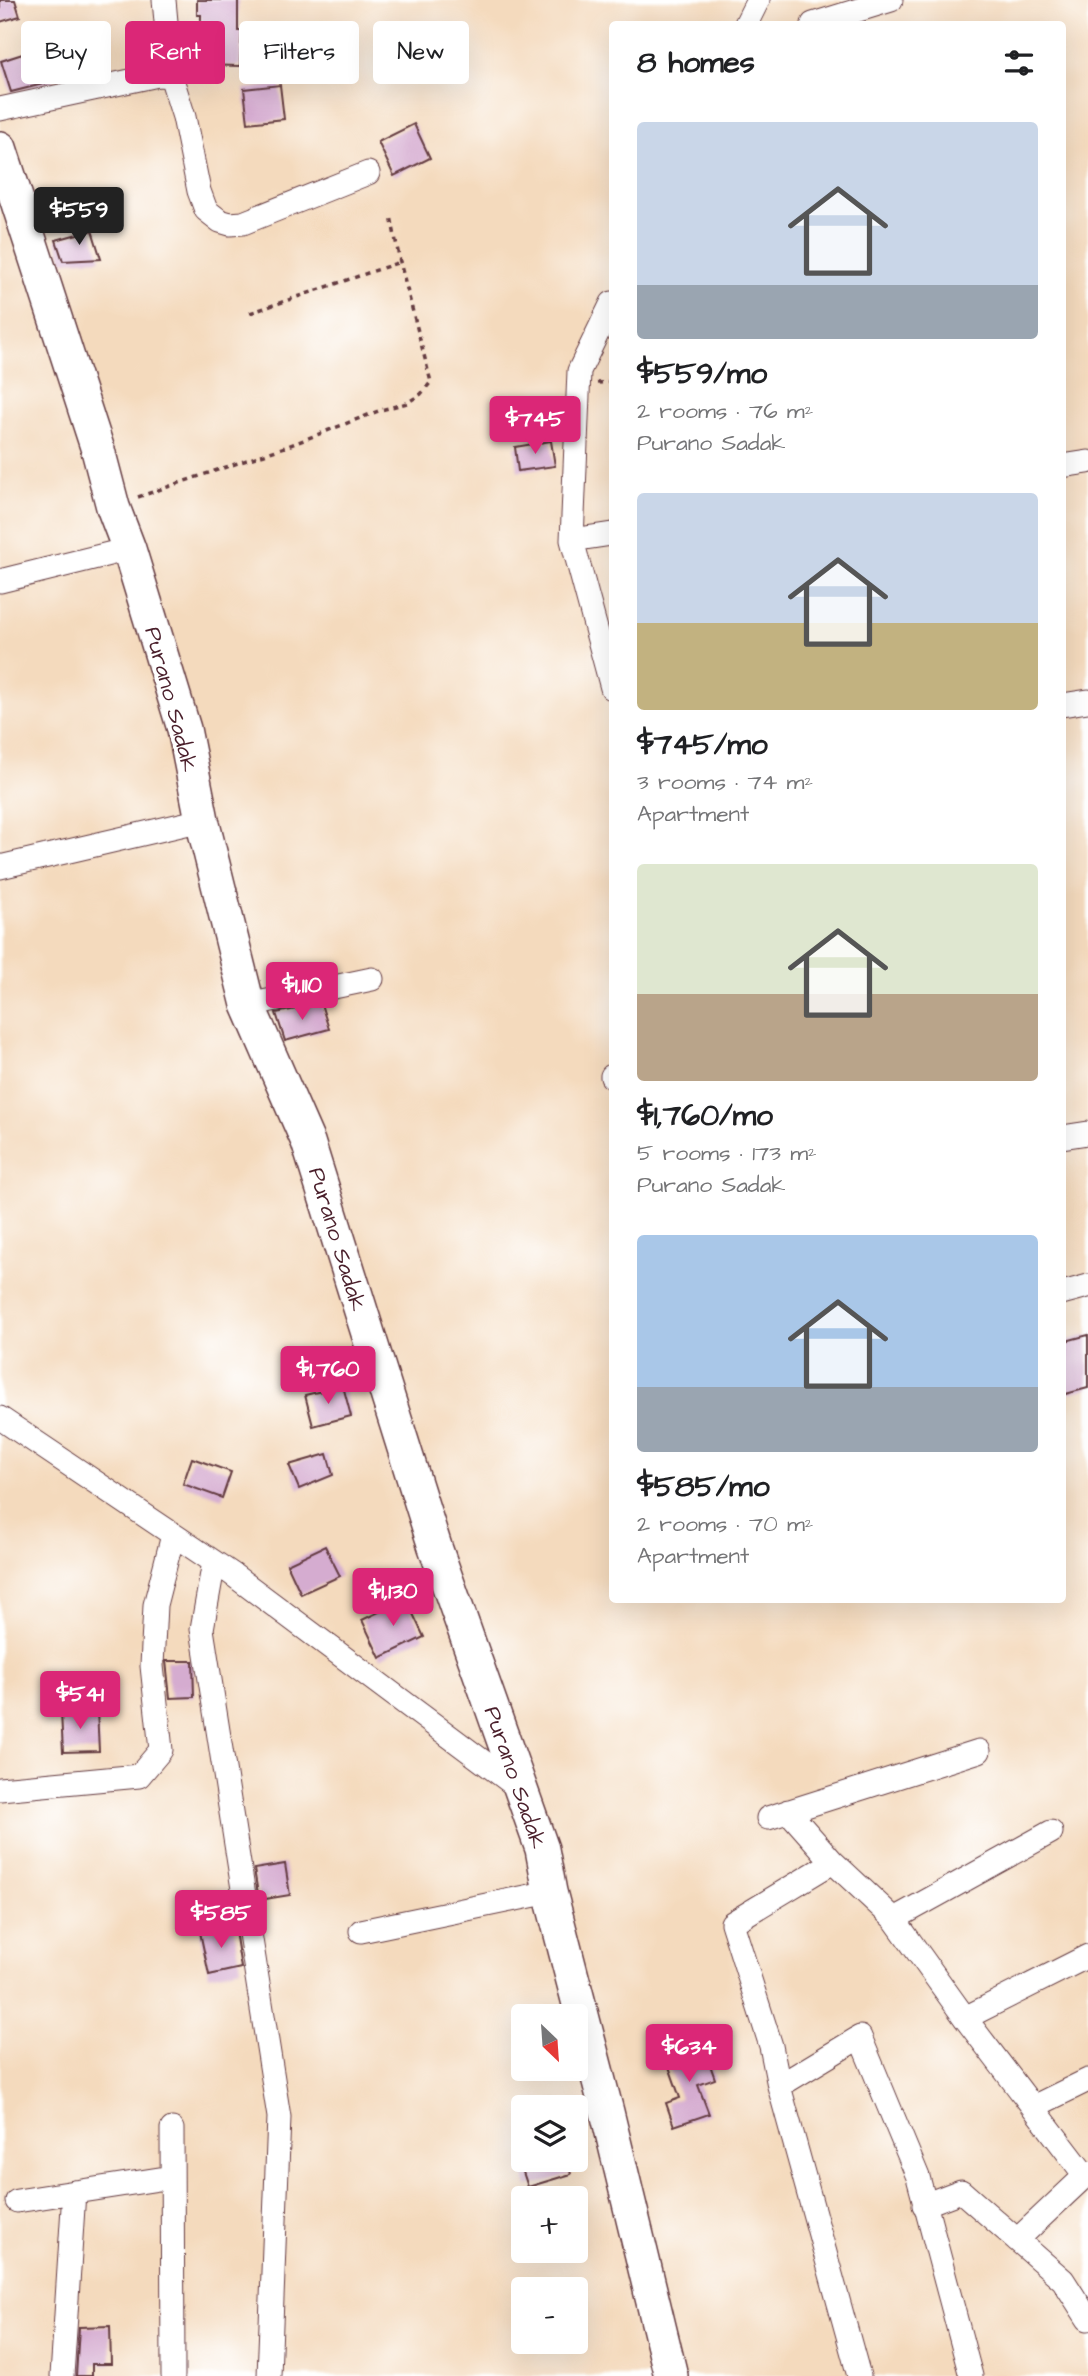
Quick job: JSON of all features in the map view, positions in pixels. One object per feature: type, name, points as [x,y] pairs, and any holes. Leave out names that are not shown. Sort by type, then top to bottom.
[{"type":"main road","name":"Purano Sadak","points":[[0,150],[184,729],[202,820],[248,1004],[308,1142],[435,1547],[542,1849],[550,1892],[671,2376]]},
{"type":"street","points":[[164,0],[166,21]]},
{"type":"street","points":[[748,21],[758,0]]},
{"type":"street","points":[[823,21],[891,0]]},
{"type":"street","points":[[0,109],[125,82]]},
{"type":"street","points":[[174,84],[206,210],[220,221],[230,224],[243,223],[368,173]]},
{"type":"street","points":[[609,309],[579,372],[572,540],[609,677]]},
{"type":"street","points":[[1066,465],[1088,462]]},
{"type":"street","points":[[572,540],[609,534]]},
{"type":"street","points":[[0,581],[129,549]]},
{"type":"street","points":[[1066,704],[1088,701]]},
{"type":"street","points":[[0,867],[202,820]]},
{"type":"street","points":[[248,1004],[372,979]]},
{"type":"street","points":[[1066,1136],[1088,1133]]},
{"type":"street","points":[[1066,1292],[1088,1286]]},
{"type":"street","points":[[0,1418],[214,1562],[520,1789]]},
{"type":"street","points":[[0,1789],[139,1776],[161,1750],[152,1666],[155,1605],[173,1535]]},
{"type":"street","points":[[214,1562],[202,1629],[279,2116],[269,2376]]},
{"type":"street","points":[[979,1751],[778,1814],[894,1919],[965,2018],[1086,2174],[1017,2240]]},
{"type":"street","points":[[894,1919],[1051,1832]]},
{"type":"street","points":[[833,1862],[732,1923],[771,2046],[779,2085],[859,2376]]},
{"type":"street","points":[[361,1931],[550,1892]]},
{"type":"street","points":[[965,2018],[1088,1956]]},
{"type":"street","points":[[779,2085],[860,2037],[918,2178],[971,2376]]},
{"type":"street","points":[[1033,2107],[1088,2080]]},
{"type":"street","points":[[172,2129],[173,2376]]},
{"type":"street","points":[[17,2201],[172,2177]]},
{"type":"street","points":[[924,2205],[961,2191],[1063,2280],[1088,2319]]},
{"type":"street","points":[[62,2376],[74,2192]]},
{"type":"path","points":[[113,507],[407,403],[421,394],[431,382],[391,216]]},
{"type":"path","points":[[250,313],[400,262]]},
{"type":"building","points":[[0,0],[15,0],[20,16],[0,22]]},
{"type":"building","points":[[197,0],[238,0],[239,66],[225,66],[225,21],[201,21],[201,15],[197,15]]},
{"type":"building","points":[[21,54],[21,84],[43,84],[11,92],[1,61]]},
{"type":"building","points":[[280,85],[284,119],[248,123],[244,89]]},
{"type":"building","points":[[414,124],[430,158],[394,176],[378,142]]},
{"type":"building","points":[[92,230],[101,259],[63,261],[56,240]]},
{"type":"building","points":[[551,441],[555,466],[518,471],[515,447]]},
{"type":"building","points":[[321,1004],[329,1029],[285,1041],[276,1013]]},
{"type":"building","points":[[1088,1335],[1088,1388],[1066,1394],[1066,1341]]},
{"type":"building","points":[[343,1386],[351,1416],[313,1426],[305,1395]]},
{"type":"building","points":[[327,1454],[333,1475],[299,1489],[289,1465]]},
{"type":"building","points":[[192,1458],[231,1472],[222,1498],[183,1484]]},
{"type":"building","points":[[325,1546],[340,1576],[301,1594],[287,1564]]},
{"type":"building","points":[[406,1599],[424,1637],[380,1658],[362,1620]]},
{"type":"building","points":[[166,1661],[193,1661],[194,1697],[170,1698]]},
{"type":"building","points":[[97,1710],[99,1751],[63,1752],[61,1712]]},
{"type":"building","points":[[285,1864],[290,1895],[259,1900],[254,1869]]},
{"type":"building","points":[[234,1925],[241,1968],[209,1975],[200,1932]]},
{"type":"building","points":[[703,2045],[715,2079],[698,2085],[709,2114],[674,2126],[666,2103],[680,2098],[666,2058]]},
{"type":"building","points":[[523,2172],[570,2172],[571,2174],[528,2186]]},
{"type":"building","points":[[110,2326],[111,2364],[92,2364],[92,2376],[76,2376],[79,2327]]}]
